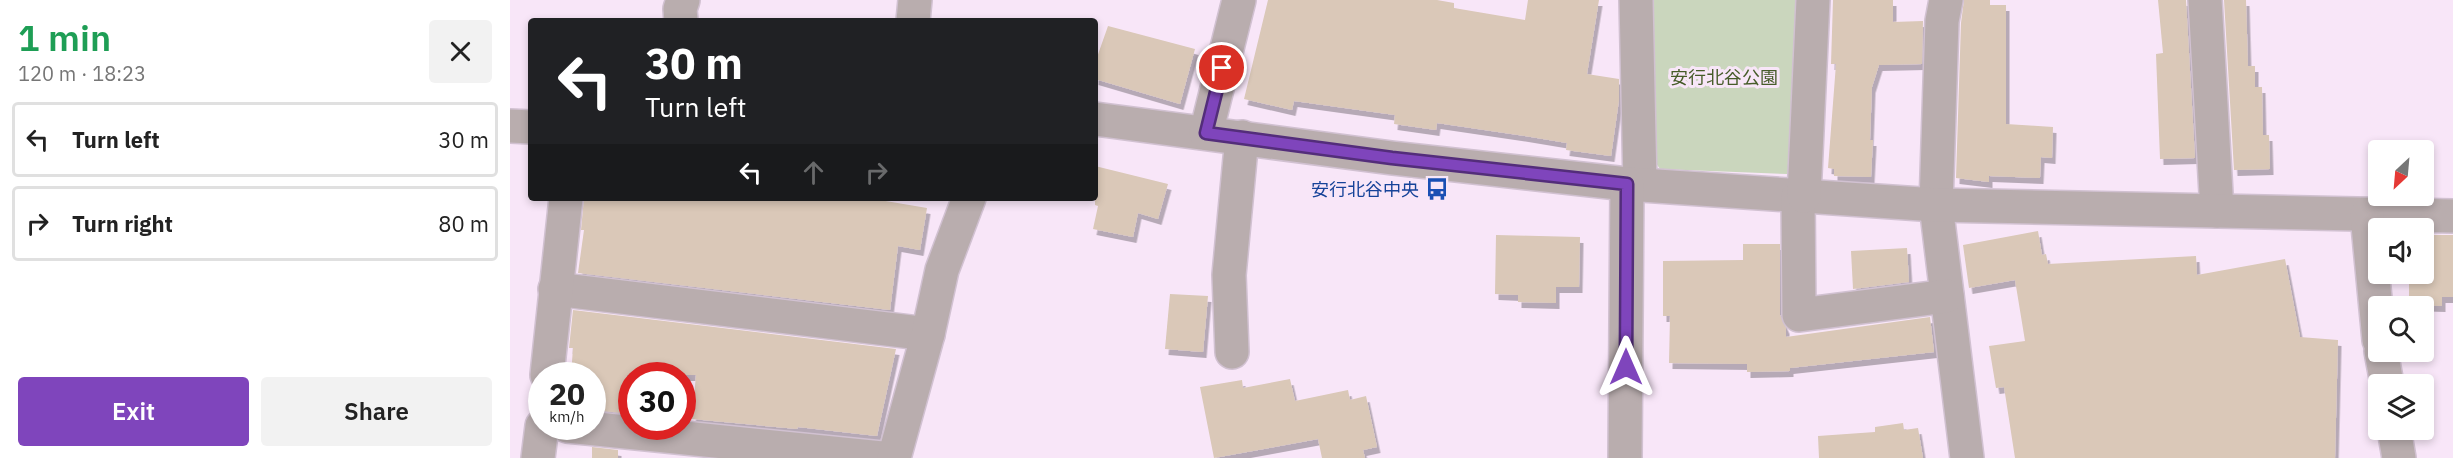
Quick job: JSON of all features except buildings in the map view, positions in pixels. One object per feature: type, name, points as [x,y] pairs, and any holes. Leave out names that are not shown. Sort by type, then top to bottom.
[{"type":"street","points":[[681,18],[683,0]]},
{"type":"street","points":[[913,18],[915,0]]},
{"type":"street","points":[[1625,458],[1634,184],[1636,0]]},
{"type":"street","points":[[1813,0],[1801,196],[1799,315],[1947,296]]},
{"type":"street","points":[[1946,0],[1942,21],[1936,205],[1967,458]]},
{"type":"street","points":[[2205,0],[2217,211]]},
{"type":"street","points":[[1206,133],[1233,1]]},
{"type":"street","points":[[1098,119],[1392,158],[1634,184],[1801,196],[1936,205],[2453,216]]},
{"type":"street","points":[[510,126],[528,128]]},
{"type":"street","points":[[1233,352],[1229,275],[1242,137]]},
{"type":"street","points":[[548,362],[566,201]]},
{"type":"street","points":[[894,458],[928,334],[942,270],[968,201]]},
{"type":"street","points":[[2367,215],[2375,296]]},
{"type":"street","points":[[555,290],[928,334]]},
{"type":"street","points":[[606,430],[882,458]]},
{"type":"street","points":[[538,458],[540,440]]},
{"type":"street","points":[[2396,440],[2399,458]]},
{"type":"green space","name":"安行北谷公園","points":[[1648,0],[1803,0],[1797,164],[1787,174],[1660,169],[1649,153]]},
{"type":"place","name":"安行北谷中央","points":[[1437,189]]},
{"type":"route","points":[[1222,68],[1206,133],[1392,158],[1627,184],[1626,367]]}]
